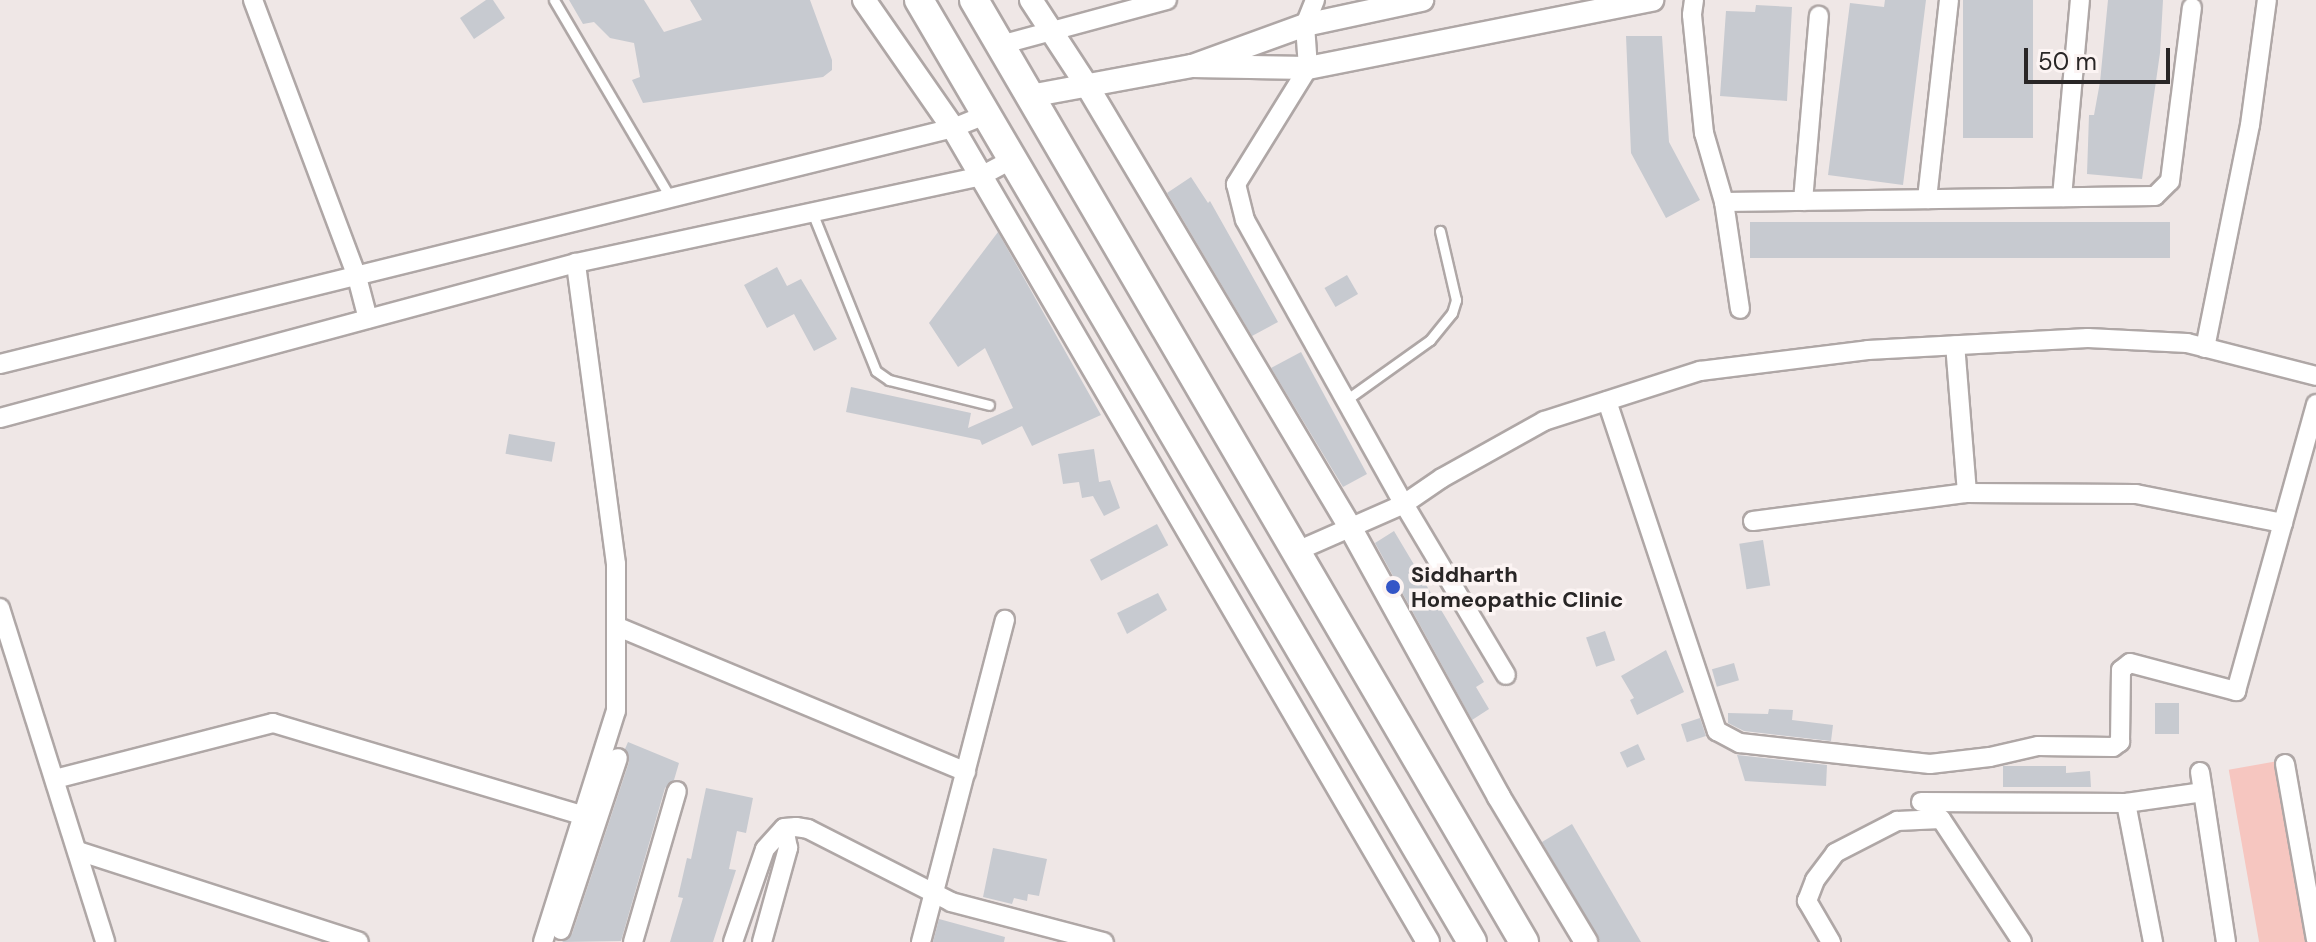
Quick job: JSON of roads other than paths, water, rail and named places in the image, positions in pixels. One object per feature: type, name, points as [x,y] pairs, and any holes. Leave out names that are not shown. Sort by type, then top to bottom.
[{"type":"main road","points":[[919,0],[1251,571],[1472,942]]},
{"type":"main road","points":[[974,0],[1524,942]]},
{"type":"street","points":[[253,0],[357,277],[368,319]]},
{"type":"street","points":[[864,0],[953,128],[1428,942]]},
{"type":"street","points":[[1031,0],[1086,84],[1350,527],[1499,797],[1586,942]]},
{"type":"street","points":[[1000,45],[1050,29],[1167,0]]},
{"type":"street","points":[[1315,0],[1305,25],[1308,68],[1236,184],[1245,220],[1404,504],[1506,675]]},
{"type":"street","points":[[1030,96],[1192,66],[1305,25],[1422,0]]},
{"type":"street","points":[[1192,66],[1308,68],[1652,0]]},
{"type":"street","points":[[1694,0],[1692,15],[1704,133],[1724,202],[1740,309]]},
{"type":"street","points":[[1927,199],[1949,0]]},
{"type":"street","points":[[2062,197],[2080,0]]},
{"type":"street","points":[[2205,348],[2250,125],[2267,0]]},
{"type":"street","points":[[1724,202],[2155,196],[2170,181],[2192,7]]},
{"type":"street","points":[[1803,201],[1819,16]]},
{"type":"street","points":[[0,364],[953,128],[986,115]]},
{"type":"street","points":[[0,418],[576,263],[981,176],[1013,159]]},
{"type":"street","points":[[543,942],[616,711],[616,564],[576,263]]},
{"type":"street","points":[[1297,551],[1404,504],[1442,478],[1544,421],[1700,371],[1868,350],[2088,338],[2187,343],[2316,376]]},
{"type":"street","points":[[1955,345],[1967,493]]},
{"type":"street","points":[[1607,401],[1717,731],[1740,743],[1930,764],[1990,757],[2038,746],[2113,747],[2120,742],[2121,670],[2130,663],[2229,692],[2236,691],[2316,404]]},
{"type":"street","points":[[1753,521],[1967,493],[2136,494],[2283,523]]},
{"type":"street","points":[[1222,587],[1251,571]]},
{"type":"street","points":[[0,608],[105,942]]},
{"type":"street","points":[[921,942],[1005,620]]},
{"type":"street","points":[[618,627],[966,772]]},
{"type":"street","points":[[55,779],[273,723],[585,816]]},
{"type":"street","points":[[556,942],[618,758]]},
{"type":"street","points":[[2285,764],[2316,939]]},
{"type":"street","points":[[2200,772],[2226,942]]},
{"type":"street","points":[[633,942],[677,791]]},
{"type":"street","points":[[1921,802],[2126,803],[2203,792]]},
{"type":"street","points":[[2126,803],[2153,942]]},
{"type":"street","points":[[1831,942],[1807,901],[1815,880],[1835,853],[1897,821],[1941,819],[2022,942]]},
{"type":"street","points":[[784,828],[808,829],[951,902],[1076,938],[1104,942]]},
{"type":"street","points":[[733,942],[765,849],[784,828]]},
{"type":"street","points":[[762,942],[788,848],[784,828]]},
{"type":"street","points":[[78,851],[359,942]]},
{"type":"lane","points":[[554,0],[670,197]]},
{"type":"lane","points":[[812,212],[876,371],[889,380],[989,405]]},
{"type":"lane","points":[[1346,400],[1430,340],[1452,313],[1456,300],[1440,231]]},
{"type":"place","name":"Siddharth Homeopathic Clinic","points":[[1393,587]]}]
